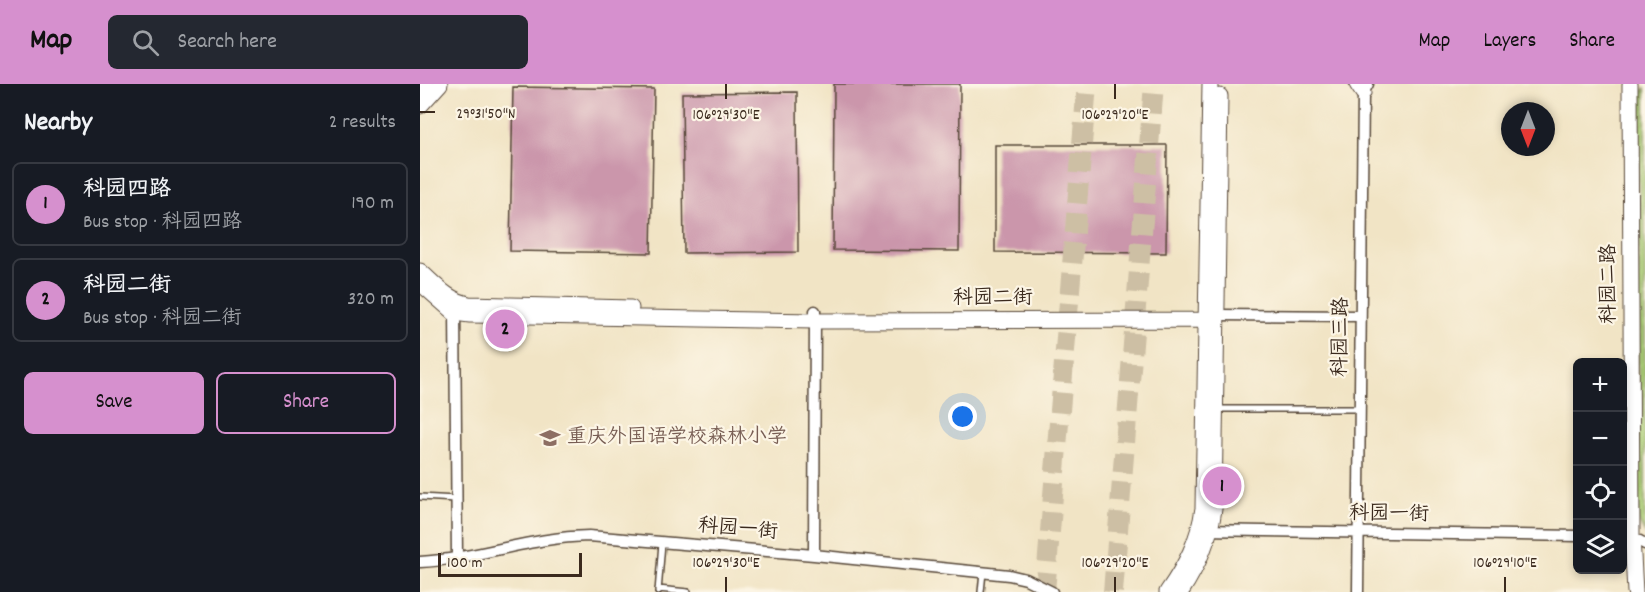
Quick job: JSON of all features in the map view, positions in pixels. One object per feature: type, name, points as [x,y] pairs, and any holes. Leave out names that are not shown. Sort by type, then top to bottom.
[{"type":"street","points":[[420,90],[425,84]]},
{"type":"street","points":[[420,106],[440,84]]},
{"type":"street","points":[[1167,592],[1183,569],[1214,509],[1217,409],[1210,315],[1210,84]]},
{"type":"street","points":[[1181,592],[1192,574],[1205,530],[1203,498],[1220,84]]},
{"type":"street","name":"科园二路","points":[[1630,84],[1635,592]]},
{"type":"street","name":"科园三路","points":[[1358,592],[1362,87]]},
{"type":"street","points":[[420,272],[455,308],[457,559]]},
{"type":"street","points":[[420,283],[455,308]]},
{"type":"street","name":"科园二街","points":[[455,308],[815,316],[1360,316]]},
{"type":"street","points":[[814,555],[815,316]]},
{"type":"street","name":"科园一街","points":[[1205,530],[1573,536]]},
{"type":"street","name":"科园一街","points":[[420,562],[457,559],[563,536],[589,536],[983,572],[1026,579],[1052,592]]},
{"type":"lane","points":[[1217,409],[1359,409]]},
{"type":"lane","points":[[420,497],[456,500]]},
{"type":"lane","points":[[662,542],[658,591],[688,592]]},
{"type":"lane","points":[[981,592],[983,572]]},
{"type":"green space","points":[[1645,88],[1645,533],[1638,521],[1639,94]]},
{"type":"building","points":[[834,84],[960,84],[959,251],[833,250]]},
{"type":"building","points":[[513,87],[654,89],[651,253],[510,251]]},
{"type":"building","points":[[797,92],[798,252],[684,253],[682,93]]},
{"type":"building","points":[[995,145],[1167,145],[1166,253],[995,252]]},
{"type":"tunnel","points":[[1045,592],[1087,84]]},
{"type":"tunnel","points":[[1113,592],[1154,84]]},
{"type":"place","name":"科园二街","points":[[505,329]]},
{"type":"place","name":"重庆外国语学校森林小学","points":[[550,438]]},
{"type":"place","name":"科园四路","points":[[1222,486]]}]
